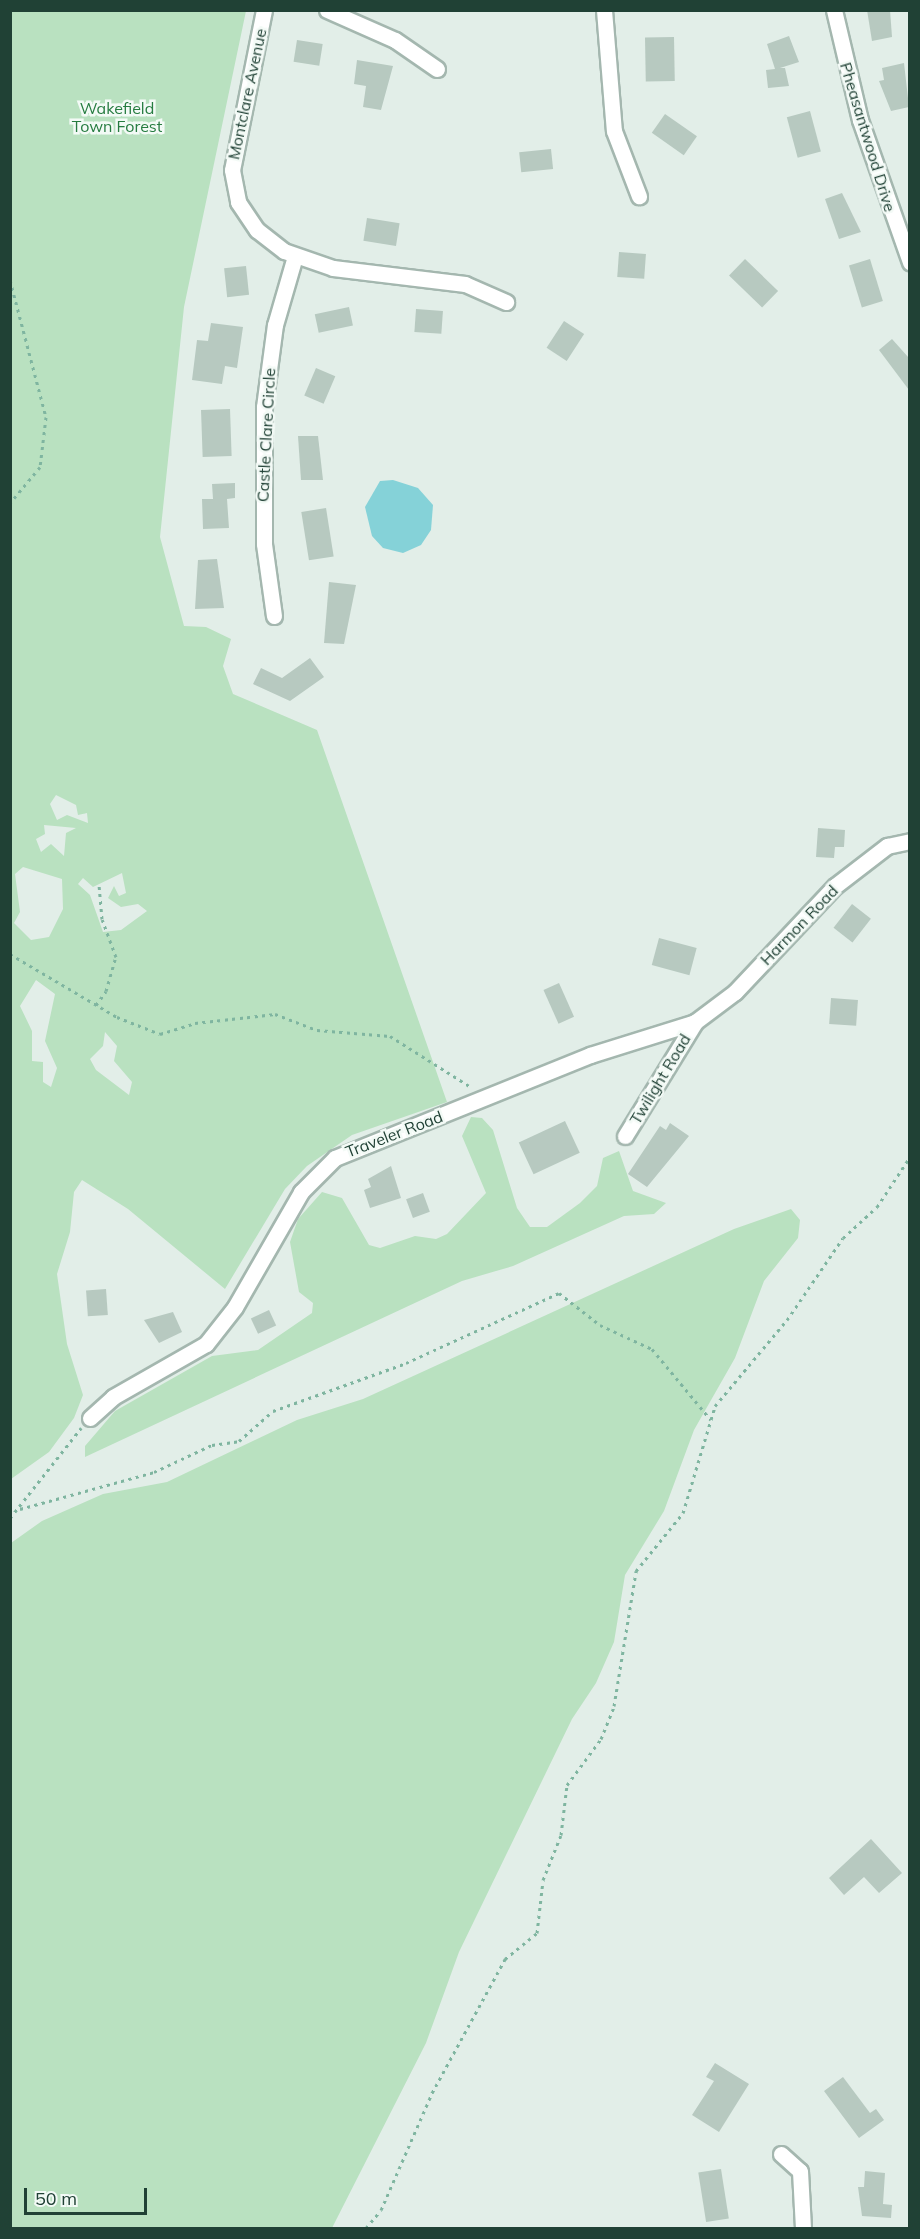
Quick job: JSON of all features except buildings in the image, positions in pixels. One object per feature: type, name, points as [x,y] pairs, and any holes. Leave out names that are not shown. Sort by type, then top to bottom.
[{"type":"street","name":"Montclare Avenue","points":[[264,10],[232,182],[257,230],[295,256],[369,275],[465,284],[506,302]]},
{"type":"street","points":[[327,10],[395,40],[437,69]]},
{"type":"street","points":[[604,10],[614,131],[639,196]]},
{"type":"street","name":"Pheasantwood Drive","points":[[834,10],[860,120],[909,262]]},
{"type":"street","name":"Castle Clare Circle","points":[[274,616],[264,544],[264,407],[275,325],[295,256]]},
{"type":"street","name":"Harmon Road","points":[[695,1022],[735,992],[835,886],[887,846],[909,841]]},
{"type":"street","name":"Traveler Road","points":[[90,1418],[113,1397],[206,1344],[235,1307],[301,1192],[335,1158],[495,1097],[590,1055],[695,1022]]},
{"type":"street","name":"Twilight Road","points":[[625,1136],[695,1022]]},
{"type":"street","points":[[781,2154],[800,2172],[803,2229]]},
{"type":"path","points":[[10,280],[46,417],[40,467],[10,503]]},
{"type":"path","points":[[96,1005],[106,991],[116,957],[102,920],[99,885]]},
{"type":"path","points":[[10,954],[96,1005],[165,1035],[195,1023],[275,1014],[317,1030],[390,1036],[495,1097]]},
{"type":"path","points":[[366,2229],[381,2210],[432,2093],[506,1959],[537,1933],[543,1880],[561,1835],[567,1785],[601,1739],[614,1706],[636,1571],[683,1513],[711,1420],[726,1387],[787,1320],[909,1156]]},
{"type":"path","points":[[20,1509],[154,1472],[212,1445],[239,1441],[273,1411],[406,1363],[559,1293],[600,1325],[652,1349],[711,1420]]},
{"type":"path","points":[[10,1518],[20,1509],[90,1418]]},
{"type":"green space","name":"Wakefield Town Forest","points":[[10,11],[246,11],[184,307],[160,537],[184,626],[206,627],[231,639],[223,666],[233,694],[317,730],[447,1102],[352,1135],[307,1166],[285,1189],[225,1289],[128,1209],[82,1180],[74,1192],[70,1232],[57,1274],[67,1344],[83,1395],[74,1418],[49,1452],[11,1479]],"holes":[[[56,795],[76,805],[78,815],[87,813],[88,823],[67,815],[57,820],[50,804]],[[44,825],[76,828],[66,833],[64,856],[51,844],[41,852],[36,839],[45,834]],[[23,867],[62,879],[63,909],[49,937],[31,940],[14,923],[20,912],[15,874]],[[122,873],[126,893],[119,896],[114,886],[108,898],[121,907],[138,904],[147,911],[121,930],[103,932],[90,895],[78,884],[83,878],[93,887]],[[36,980],[55,994],[45,1041],[57,1068],[51,1087],[43,1082],[43,1062],[32,1061],[32,1031],[20,1006]],[[105,1032],[117,1046],[114,1061],[132,1082],[129,1095],[96,1070],[90,1059],[103,1046]]]},
{"type":"green space","points":[[471,1117],[482,1118],[493,1130],[517,1208],[530,1227],[547,1227],[580,1203],[597,1186],[603,1158],[619,1151],[633,1191],[666,1203],[654,1214],[624,1216],[513,1266],[462,1281],[85,1457],[85,1446],[115,1411],[212,1356],[258,1350],[312,1313],[313,1303],[299,1292],[290,1242],[298,1219],[322,1192],[342,1198],[369,1245],[380,1248],[415,1236],[436,1239],[447,1234],[486,1193],[462,1136]]},
{"type":"green space","points":[[791,1209],[800,1220],[798,1238],[764,1281],[735,1358],[694,1430],[664,1511],[625,1575],[614,1642],[596,1683],[572,1719],[459,1952],[426,2043],[332,2228],[11,2228],[11,1543],[42,1521],[103,1494],[167,1482],[297,1420],[363,1399],[734,1229]]},
{"type":"water","points":[[393,480],[418,488],[433,505],[431,530],[421,545],[403,553],[383,548],[372,536],[365,507],[380,481]]}]
